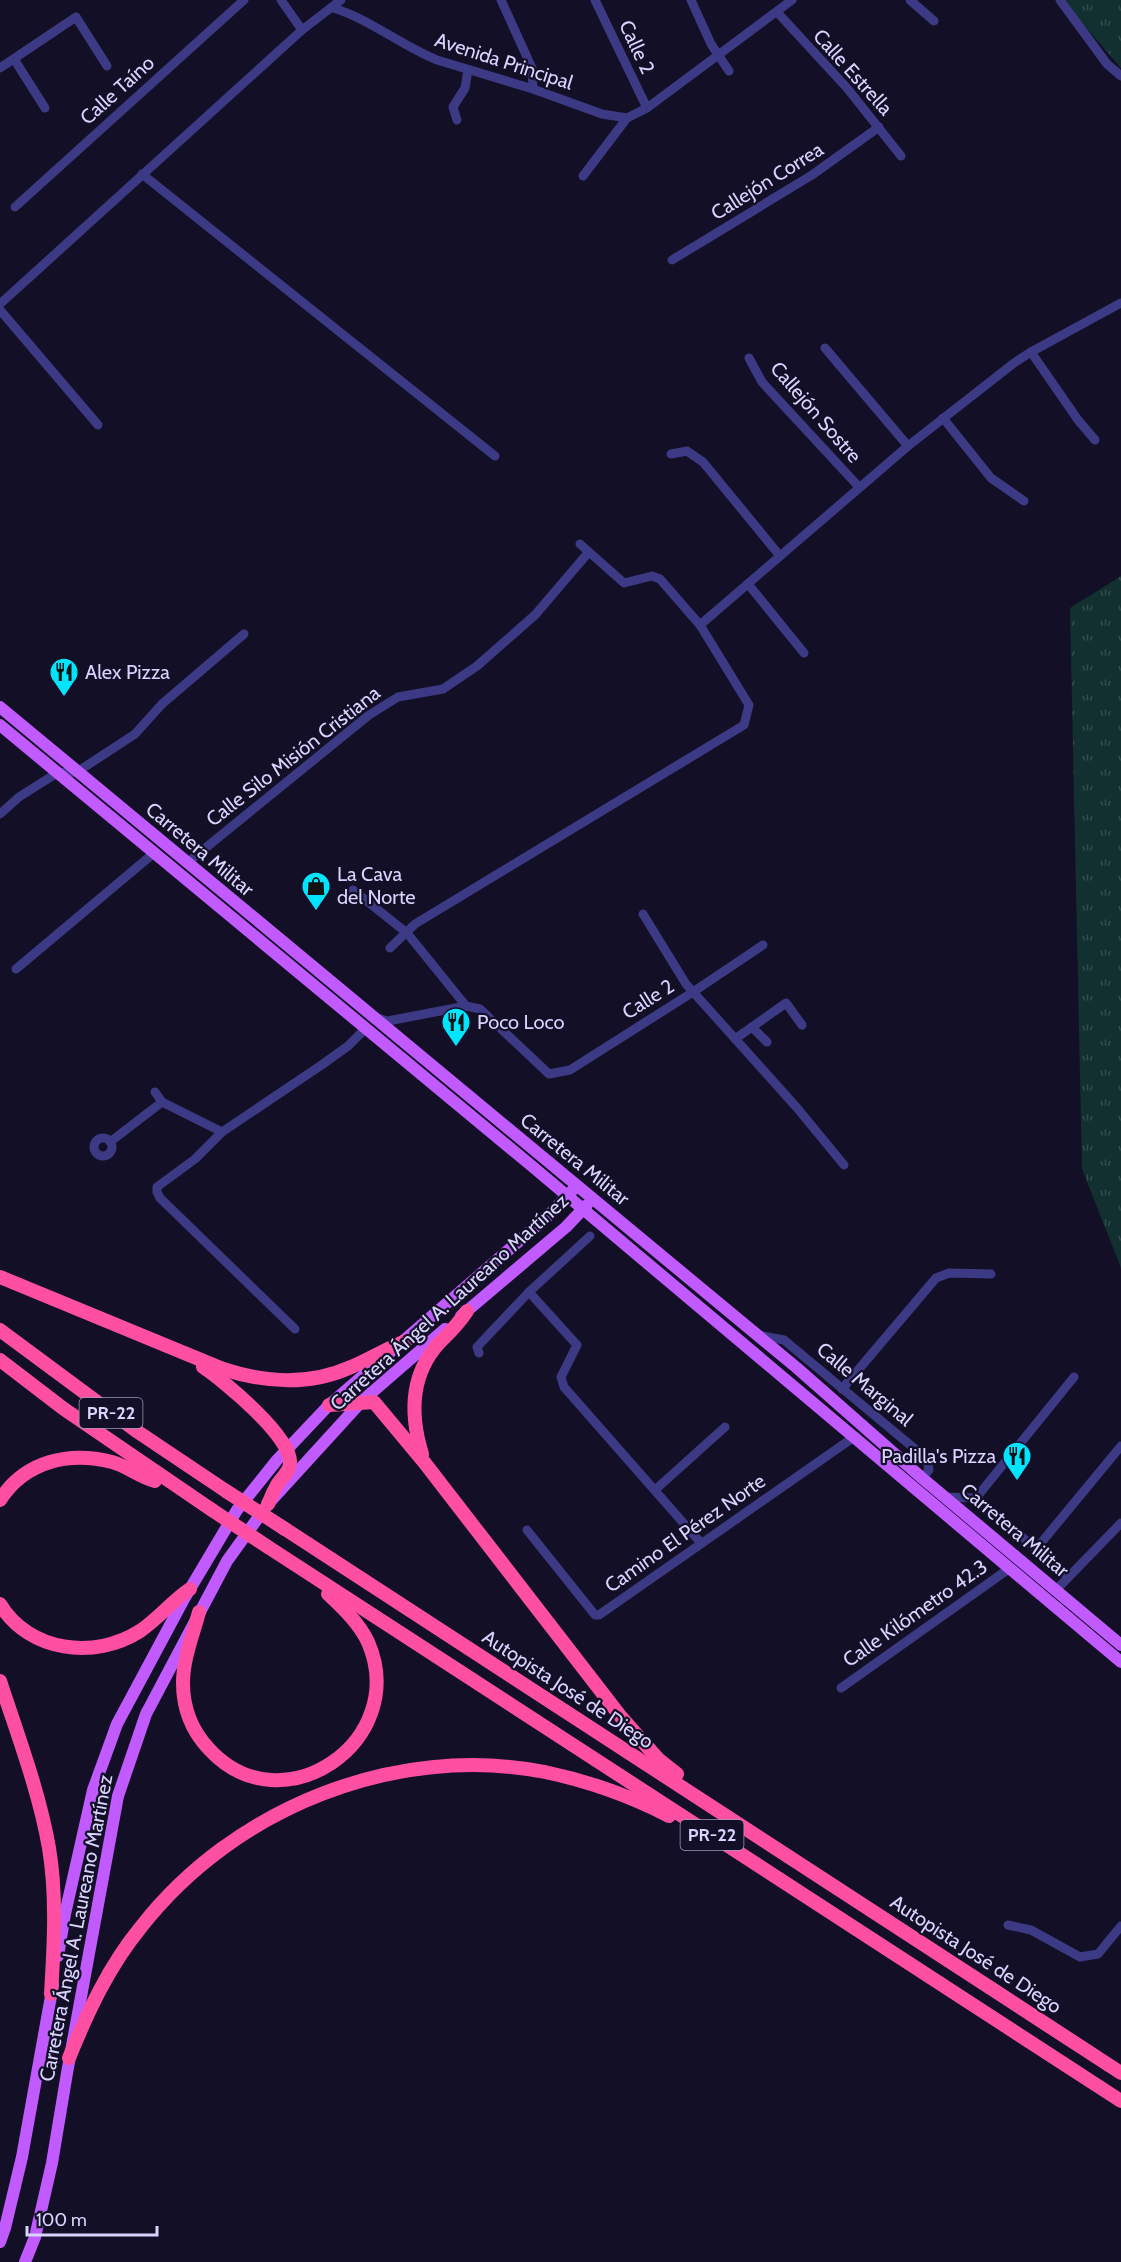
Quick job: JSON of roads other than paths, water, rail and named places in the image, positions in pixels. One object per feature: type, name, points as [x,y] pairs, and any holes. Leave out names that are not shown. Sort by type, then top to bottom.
[{"type":"highway","points":[[0,1277],[187,1355],[246,1377],[275,1381],[308,1379],[343,1370],[406,1341]]},
{"type":"highway","points":[[424,1462],[415,1428],[414,1402],[418,1380],[433,1352],[456,1329],[467,1311]]},
{"type":"highway","name":"Autopista José de Diego","points":[[0,1330],[125,1424],[226,1491],[1121,2073]]},
{"type":"highway","points":[[187,1355],[249,1404],[287,1451],[290,1465],[276,1486],[268,1504]]},
{"type":"highway","name":"PR-22","points":[[0,1360],[64,1409],[172,1485],[1121,2101]]},
{"type":"highway","points":[[329,1405],[374,1402],[424,1462],[621,1718],[658,1759],[707,1803]]},
{"type":"highway","points":[[0,1500],[31,1470],[53,1460],[65,1458],[79,1457],[112,1462],[151,1479],[172,1485]]},
{"type":"highway","points":[[199,1612],[187,1654],[183,1681],[187,1709],[195,1731],[202,1742],[234,1769],[262,1778],[291,1779],[320,1771],[346,1754],[362,1733],[374,1705],[376,1675],[368,1643],[359,1627],[342,1607],[302,1569]]},
{"type":"highway","points":[[0,1604],[12,1619],[35,1637],[62,1647],[90,1649],[137,1633],[190,1589]]},
{"type":"highway","points":[[0,1682],[40,1809],[49,1848],[54,1906],[51,1994]]},
{"type":"highway","points":[[69,2058],[84,2021],[109,1972],[142,1925],[183,1880],[226,1845],[254,1827],[297,1804],[330,1791],[357,1782],[415,1770],[473,1766],[525,1769],[597,1786],[702,1829]]},
{"type":"main road","name":"Carretera Militar","points":[[2,707],[187,863],[583,1210],[1121,1662]]},
{"type":"main road","name":"Carretera Militar","points":[[0,725],[154,853],[593,1199],[757,1335],[922,1478],[1121,1645]]},
{"type":"main road","name":"Carretera Ángel A. Laureano Martínez","points":[[0,2242],[6,2228],[22,2157],[65,1914],[93,1790],[117,1724],[190,1589],[237,1510],[329,1405],[406,1341],[548,1216],[577,1186]]},
{"type":"main road","name":"Carretera Ángel A. Laureano Martínez","points":[[25,2262],[35,2237],[52,2163],[69,2058],[118,1796],[146,1714],[199,1612],[227,1561],[268,1504],[362,1401],[566,1227],[593,1199]]},
{"type":"street","name":"Calle Taíno","points":[[15,207],[244,0]]},
{"type":"street","points":[[281,0],[302,30]]},
{"type":"street","points":[[0,304],[302,30],[333,8],[340,0]]},
{"type":"street","points":[[501,0],[532,68],[533,89]]},
{"type":"street","name":"Calle 2","points":[[596,0],[647,108]]},
{"type":"street","points":[[691,0],[711,44],[729,71]]},
{"type":"street","points":[[910,0],[934,21]]},
{"type":"street","points":[[1060,0],[1107,64],[1121,76]]},
{"type":"street","points":[[583,176],[627,118],[647,108],[777,12],[788,1]]},
{"type":"street","name":"Avenida Principal","points":[[333,8],[353,14],[423,54],[602,114],[627,118]]},
{"type":"street","name":"Calle Estrella","points":[[777,12],[847,88],[901,156]]},
{"type":"street","points":[[0,68],[76,17],[107,66]]},
{"type":"street","points":[[14,59],[45,108]]},
{"type":"street","points":[[457,120],[453,107],[465,88],[468,70]]},
{"type":"street","name":"Callejón Correa","points":[[672,261],[812,175],[879,128]]},
{"type":"street","points":[[142,174],[495,456]]},
{"type":"street","points":[[700,625],[943,418],[1030,352],[1121,303]]},
{"type":"street","points":[[0,310],[98,425]]},
{"type":"street","points":[[825,348],[908,446]]},
{"type":"street","points":[[1030,352],[1095,440]]},
{"type":"street","name":"Callejón Sostre","points":[[749,358],[762,382],[859,488]]},
{"type":"street","points":[[943,418],[991,478],[1024,501]]},
{"type":"street","points":[[671,453],[687,451],[703,462],[780,556]]},
{"type":"street","points":[[390,948],[415,924],[744,725],[749,705],[700,625],[660,579],[652,576],[624,583],[580,544]]},
{"type":"street","name":"Calle Silo Misión Cristiana","points":[[187,863],[369,715],[398,697],[443,689],[477,666],[535,615],[588,553]]},
{"type":"street","points":[[748,584],[804,653]]},
{"type":"street","points":[[0,813],[19,797],[57,773],[78,772],[135,734],[162,704],[244,634]]},
{"type":"street","points":[[16,969],[154,853]]},
{"type":"street","points":[[295,1329],[160,1198],[157,1187],[195,1159],[222,1132],[348,1046],[368,1023],[466,1006],[406,933],[353,890]]},
{"type":"street","points":[[643,914],[693,992],[798,1109],[844,1165]]},
{"type":"street","name":"Calle 2","points":[[466,1006],[480,1010],[549,1074],[570,1070],[762,945]]},
{"type":"street","points":[[735,1039],[786,1003],[802,1026]]},
{"type":"street","points":[[752,1027],[767,1042]]},
{"type":"street","points":[[154,1092],[162,1102],[222,1132]]},
{"type":"street","points":[[110,1142],[162,1102]]},
{"type":"street","points":[[479,1353],[477,1347],[529,1292],[590,1236]]},
{"type":"street","points":[[842,1389],[936,1278],[949,1273],[991,1274]]},
{"type":"street","points":[[529,1292],[577,1345],[561,1377],[564,1387],[701,1543]]},
{"type":"street","name":"Calle Marginal","points":[[757,1335],[784,1340],[927,1459],[929,1470],[922,1478]]},
{"type":"street","points":[[976,1498],[1074,1377]]},
{"type":"street","points":[[655,1491],[725,1427]]},
{"type":"street","name":"Camino El Pérez Norte","points":[[527,1530],[595,1615],[599,1615],[854,1437]]},
{"type":"street","points":[[1036,1549],[1121,1446]]},
{"type":"street","points":[[945,1497],[976,1498],[1068,1576]]},
{"type":"street","points":[[1056,1590],[1121,1523]]},
{"type":"street","name":"Calle Kilómetro 42.3","points":[[841,1688],[1010,1568]]},
{"type":"street","points":[[1008,1925],[1031,1930],[1080,1957],[1098,1954],[1121,1926]]},
{"type":"place","name":"Alex Pizza","points":[[64,698]]},
{"type":"place","name":"La Cava del Norte","points":[[316,912]]},
{"type":"place","name":"Poco Loco","points":[[456,1048]]},
{"type":"place","name":"Padilla's Pizza","points":[[1017,1482]]}]
